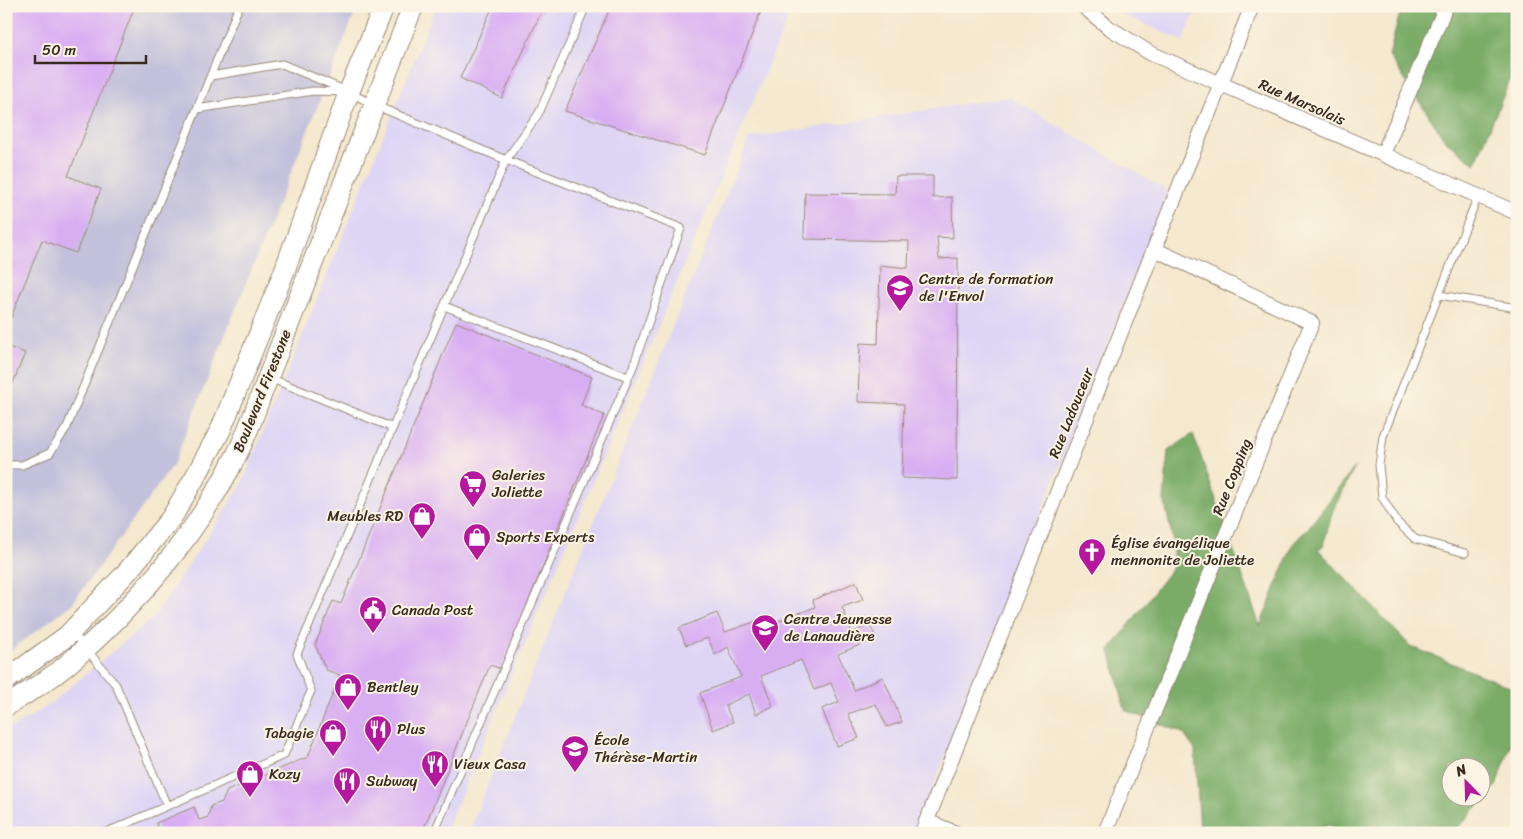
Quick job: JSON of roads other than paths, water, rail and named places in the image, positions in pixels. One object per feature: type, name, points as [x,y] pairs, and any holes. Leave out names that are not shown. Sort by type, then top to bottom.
[{"type":"main road","name":"Boulevard Firestone","points":[[6,680],[72,631],[127,572],[172,517],[221,429],[284,272],[349,92],[384,6]]},
{"type":"main road","name":"Boulevard Firestone","points":[[6,706],[68,664],[111,624],[148,584],[200,518],[238,453],[413,6]]},
{"type":"street","name":"Rue Marsolais","points":[[1083,6],[1108,27],[1150,53],[1517,213]]},
{"type":"street","name":"Rue Ladouceur","points":[[924,827],[1252,6]]},
{"type":"street","points":[[1383,154],[1446,6]]},
{"type":"street","name":"Rue Copping","points":[[1105,833],[1312,323],[1154,249]]},
{"type":"street","points":[[924,827],[956,833]]},
{"type":"lane","points":[[6,465],[22,465],[50,453],[67,428],[240,6]]},
{"type":"lane","points":[[105,833],[284,755],[311,691],[297,654],[506,160],[539,113],[586,6]]},
{"type":"lane","points":[[211,76],[282,64],[506,160],[681,228],[628,377],[434,833]]},
{"type":"lane","points":[[197,109],[313,91],[349,92]]},
{"type":"lane","points":[[1465,553],[1415,539],[1397,522],[1382,497],[1379,465],[1383,436],[1478,196]]},
{"type":"lane","points":[[1439,295],[1517,308]]},
{"type":"lane","points":[[444,306],[628,377]]},
{"type":"lane","points":[[269,377],[393,428]]},
{"type":"lane","points":[[72,631],[116,684],[167,806]]},
{"type":"place","name":"Centre de formation de l'Envol","points":[[900,312]]},
{"type":"place","name":"Galeries Joliette","points":[[473,508]]},
{"type":"place","name":"Meubles RD","points":[[422,540]]},
{"type":"place","name":"Sports Experts","points":[[477,561]]},
{"type":"place","name":"Église évangélique mennonite de Joliette","points":[[1092,576]]},
{"type":"place","name":"Canada Post","points":[[373,634]]},
{"type":"place","name":"Centre Jeunesse de Lanaudière","points":[[765,652]]},
{"type":"place","name":"Bentley","points":[[348,711]]},
{"type":"place","name":"Plus","points":[[378,753]]},
{"type":"place","name":"Tabagie","points":[[333,757]]},
{"type":"place","name":"École Thérèse-Martin","points":[[575,773]]},
{"type":"place","name":"Vieux Casa","points":[[435,788]]},
{"type":"place","name":"Kozy","points":[[250,798]]},
{"type":"place","name":"Subway","points":[[347,805]]}]
